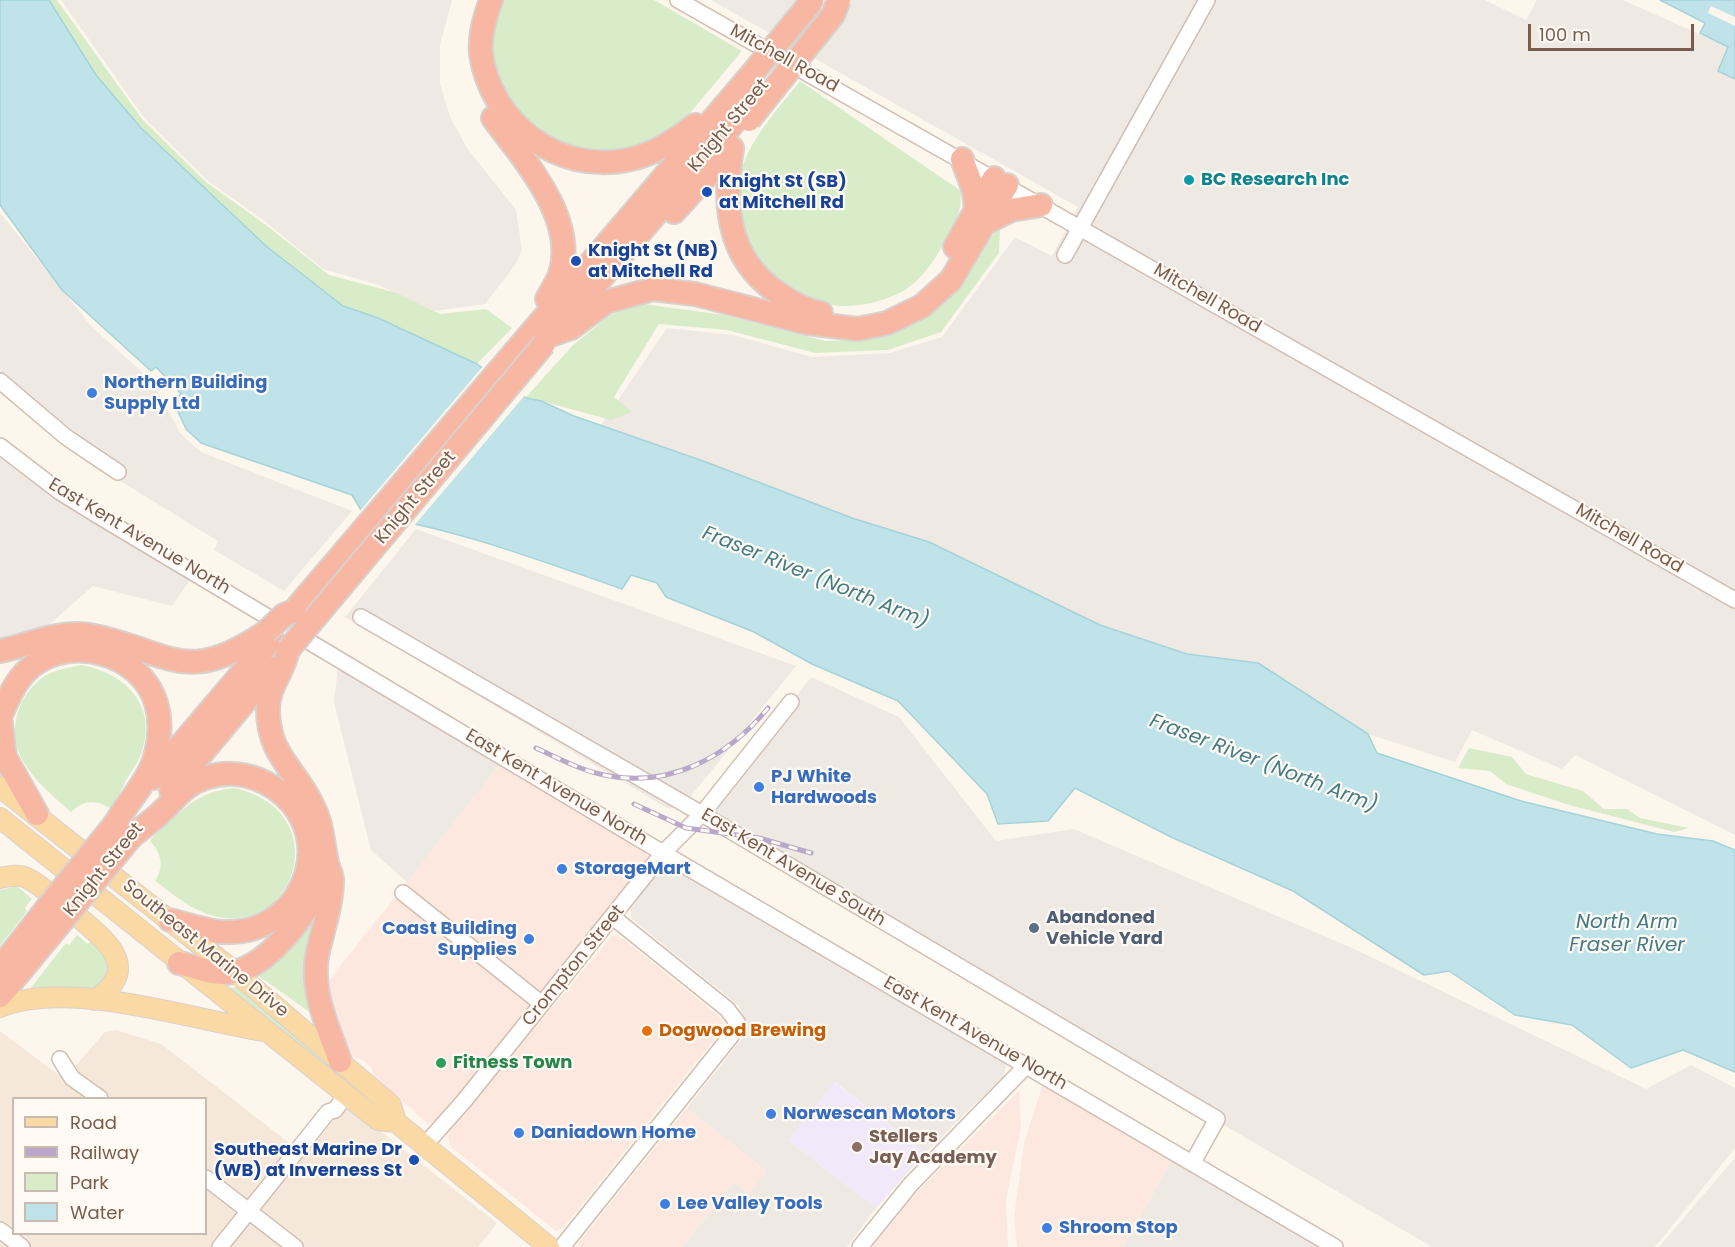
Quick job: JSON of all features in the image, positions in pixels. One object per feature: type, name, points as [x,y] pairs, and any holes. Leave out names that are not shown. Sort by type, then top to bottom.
[{"type":"highway","points":[[476,0],[467,46],[474,84],[481,102],[553,204],[560,228],[560,274],[544,304],[542,333],[571,328],[606,302],[653,289],[695,294],[807,323],[858,329],[887,323],[922,306],[951,280],[982,215],[1001,182]]},
{"type":"highway","points":[[491,0],[483,23],[481,52],[490,89],[508,117],[529,138],[560,155],[591,163],[629,160],[669,146],[698,123],[735,108],[833,15],[839,0]]},
{"type":"highway","name":"Knight Street","points":[[276,639],[294,611],[542,333],[637,236],[735,108],[746,82],[813,0]]},
{"type":"highway","name":"Knight Street","points":[[0,996],[55,914],[276,639],[735,108],[833,0]]},
{"type":"highway","points":[[735,108],[726,200],[736,248],[760,281],[790,302],[818,313],[848,317],[874,314],[916,294],[940,271],[982,215],[1041,205]]},
{"type":"highway","points":[[637,236],[668,218],[684,204],[732,149]]},
{"type":"highway","points":[[962,159],[982,215]]},
{"type":"highway","points":[[0,668],[11,649],[45,638],[88,635],[175,662],[192,663],[212,660],[276,639],[285,663],[269,694],[271,738],[280,758],[311,801],[326,842],[327,863],[332,879],[317,957],[316,981],[323,1017],[340,1061]]},
{"type":"highway","points":[[37,814],[5,757],[0,717],[16,684],[31,667],[45,658],[75,651],[92,651],[114,657],[129,666],[146,684],[156,702],[160,728],[156,756],[123,830]]},
{"type":"highway","points":[[123,830],[158,816],[173,796],[190,784],[204,778],[228,773],[243,774],[275,788],[291,801],[303,820],[310,854],[308,870],[302,887],[292,902],[276,917],[258,927],[221,932],[170,920]]},
{"type":"highway","points":[[179,963],[220,974],[235,972],[269,951],[301,920],[315,896],[327,863]]},
{"type":"highway","name":"Knight Street","points":[[0,968],[55,914]]},
{"type":"main road","name":"Southeast Marine Drive","points":[[0,787],[235,972],[392,1105],[396,1122]]},
{"type":"main road","name":"Southeast Marine Drive","points":[[0,819],[343,1093],[378,1120],[396,1122],[549,1247]]},
{"type":"main road","points":[[0,878],[11,876],[28,879],[109,944],[118,964],[117,975],[107,992],[95,1000]]},
{"type":"main road","points":[[0,1007],[16,1000],[43,996],[95,1000],[265,1032]]},
{"type":"street","name":"Mitchell Road","points":[[678,0],[962,159],[1735,600]]},
{"type":"street","points":[[1065,255],[1207,0]]},
{"type":"street","points":[[0,381],[66,437],[118,472]]},
{"type":"street","name":"East Kent Avenue North","points":[[0,446],[60,492],[97,515],[663,853],[1335,1247]]},
{"type":"street","name":"East Kent Avenue South","points":[[361,617],[768,853],[1215,1122],[1193,1162]]},
{"type":"street","name":"Crompton Street","points":[[424,1146],[464,1101],[614,918],[663,853],[702,814],[791,702]]},
{"type":"street","points":[[403,893],[542,1004]]},
{"type":"street","points":[[562,1247],[731,1036],[737,1022],[727,1009],[614,918]]},
{"type":"street","points":[[60,1059],[72,1078],[99,1097]]},
{"type":"street","points":[[860,1247],[911,1184],[1027,1065]]},
{"type":"street","points":[[220,1247],[328,1112],[328,1103],[343,1093]]},
{"type":"street","points":[[207,1179],[295,1247]]},
{"type":"street","points":[[0,1230],[22,1247]]},
{"type":"shaded area","points":[[61,0],[452,0],[440,45],[440,84],[450,117],[467,148],[516,210],[522,250],[515,265],[485,304],[434,311],[379,285],[323,269],[266,222],[208,181],[145,119]]},
{"type":"shaded area","points":[[711,0],[1485,0],[1526,20],[1537,0],[1623,0],[1728,47],[1718,71],[1735,79],[1735,835],[1575,755],[1562,769],[1472,730],[1455,762],[1368,734],[1258,663],[1187,654],[1100,625],[929,542],[852,518],[601,425],[667,328],[733,335],[812,357],[890,353],[942,337],[1015,237],[1052,256],[1078,207]]},
{"type":"shaded area","name":"Northern Building Supply Ltd","points":[[0,213],[92,327],[151,380],[181,434],[201,452],[352,511],[284,591],[214,550],[218,541],[117,479],[124,467],[40,407],[0,372]]},
{"type":"shaded area","points":[[0,455],[86,519],[190,580],[172,606],[93,586],[43,630],[0,643]]},
{"type":"shaded area","points":[[416,529],[796,666],[687,801],[669,809],[345,617]]},
{"type":"shaded area","points":[[338,668],[500,764],[407,882],[371,850],[334,702]]},
{"type":"shaded area","points":[[811,677],[899,717],[996,841],[1074,829],[1352,948],[1646,1089],[1691,1065],[1735,1088],[1735,1148],[1655,1247],[1432,1247],[1142,1077],[709,813]]},
{"type":"shaded area","points":[[500,764],[640,847],[647,856],[647,863],[473,1080],[435,1121],[428,1124],[374,1076],[372,1068],[363,1060],[354,1057],[343,1042],[323,988]]},
{"type":"shaded area","points":[[672,865],[1006,1064],[1004,1076],[925,1153],[835,1082],[788,1140],[876,1208],[847,1247],[682,1247],[734,1182],[749,1193],[766,1171],[687,1108],[741,1040],[746,1021],[739,1006],[631,918],[631,906],[651,880]]},
{"type":"shaded area","points":[[613,935],[622,938],[721,1018],[724,1027],[564,1227],[556,1231],[450,1146],[448,1135],[451,1128]]},
{"type":"shaded area","points":[[116,1030],[161,1044],[305,1155],[339,1114],[346,1109],[356,1112],[497,1223],[478,1247],[0,1247],[0,1031],[64,1079],[105,1032]]},
{"type":"shaded area","name":"Stellers Jay Academy","points":[[834,1082],[925,1153],[876,1208],[788,1140]]},
{"type":"shaded area","points":[[1043,1084],[1172,1160],[1123,1247],[1017,1247],[1014,1218],[1024,1143]]},
{"type":"shaded area","points":[[1019,1091],[1021,1127],[1006,1200],[1008,1247],[872,1247],[910,1199]]},
{"type":"shaded area","points":[[687,1108],[766,1171],[749,1193],[734,1182],[682,1247],[579,1247],[580,1241]]},
{"type":"shaded area","points":[[1735,1158],[1735,1247],[1659,1247]]},
{"type":"shaded area","points":[[1172,1160],[1319,1247],[1123,1247]]},
{"type":"green space","points":[[31,0],[57,0],[142,119],[206,182],[266,225],[329,275],[397,293],[440,314],[486,309],[512,328],[477,364],[526,397],[572,346],[610,315],[644,304],[724,315],[825,341],[861,340],[985,244],[1000,227],[999,253],[941,332],[888,350],[815,353],[727,330],[659,324],[614,397],[632,412],[611,420],[541,401],[520,406],[421,361],[205,211]]},
{"type":"green space","points":[[497,0],[654,0],[742,51],[686,118],[660,138],[611,157],[541,137],[496,84],[492,54]]},
{"type":"green space","points":[[800,81],[961,191],[958,214],[943,245],[927,270],[905,290],[879,301],[852,306],[827,304],[802,297],[780,285],[762,267],[748,244],[740,217],[738,189],[745,159],[774,113]]},
{"type":"green space","points":[[81,665],[98,669],[112,676],[135,696],[142,708],[146,723],[145,739],[139,760],[110,808],[89,802],[71,812],[28,769],[18,750],[15,728],[20,705],[33,686],[51,673]]},
{"type":"green space","points":[[1469,748],[1512,757],[1526,774],[1583,791],[1604,809],[1627,809],[1640,818],[1689,828],[1674,832],[1569,805],[1506,784],[1490,771],[1458,768]]},
{"type":"green space","points":[[234,788],[266,801],[286,820],[294,844],[293,868],[284,891],[266,908],[243,917],[214,916],[198,910],[155,881],[161,865],[157,850],[150,841],[192,803],[207,794]]},
{"type":"green space","points":[[17,886],[32,899],[25,908],[27,911],[0,946],[0,890]]},
{"type":"green space","points":[[317,913],[315,1016],[256,974],[299,938]]},
{"type":"green space","points":[[77,935],[88,944],[91,941],[105,952],[110,971],[98,990],[29,990],[66,943],[69,945]]},
{"type":"green space","points":[[238,987],[339,1072],[337,1076],[226,988]]},
{"type":"water","name":"North Arm Fraser River","points":[[0,0],[49,0],[96,75],[141,128],[266,246],[343,306],[378,318],[477,364],[526,398],[541,401],[574,416],[706,462],[852,518],[929,542],[1100,625],[1187,654],[1258,663],[1368,734],[1377,753],[1521,801],[1657,834],[1713,841],[1735,850],[1735,1072],[1683,1050],[1631,1068],[1572,1025],[1515,1015],[1449,971],[1424,975],[1293,891],[1171,837],[1075,788],[1048,821],[998,824],[987,794],[898,701],[812,664],[754,632],[666,597],[657,583],[631,575],[622,589],[463,536],[397,520],[364,515],[352,495],[201,443],[186,429],[173,401],[181,394],[156,367],[151,371],[62,290],[0,205]]},
{"type":"water","points":[[1660,0],[1735,0],[1735,79],[1718,71],[1728,47],[1700,33],[1705,23]]},
{"type":"pier","points":[[1711,6],[1735,17],[1735,26],[1708,13]]},
{"type":"pier","points":[[484,365],[526,394],[413,527],[362,517],[359,512]]},
{"type":"railway","points":[[536,748],[595,773],[628,778],[651,777],[674,773],[716,754],[752,726],[768,708]]},
{"type":"railway","points":[[634,804],[686,828],[759,838],[811,853]]},
{"type":"place","name":"BC Research Inc","points":[[1189,180]]},
{"type":"place","name":"Knight St (SB) at Mitchell Rd","points":[[707,192]]},
{"type":"place","name":"Knight St (NB) at Mitchell Rd","points":[[576,261]]},
{"type":"place","name":"Northern Building Supply Ltd","points":[[92,393]]},
{"type":"place","name":"PJ White Hardwoods","points":[[759,787]]},
{"type":"place","name":"StorageMart","points":[[562,869]]},
{"type":"place","name":"Abandoned Vehicle Yard","points":[[1034,928]]},
{"type":"place","name":"Coast Building Supplies","points":[[529,939]]},
{"type":"place","name":"Dogwood Brewing","points":[[647,1031]]},
{"type":"place","name":"Fitness Town","points":[[441,1063]]},
{"type":"place","name":"Norwescan Motors","points":[[771,1114]]},
{"type":"place","name":"Daniadown Home","points":[[519,1133]]},
{"type":"place","name":"Stellers Jay Academy","points":[[857,1147]]},
{"type":"place","name":"Southeast Marine Dr (WB) at Inverness St","points":[[414,1160]]},
{"type":"place","name":"Lee Valley Tools","points":[[665,1204]]},
{"type":"place","name":"Shroom Stop","points":[[1047,1228]]},
{"type":"water label","name":"Fraser River (North Arm)","points":[[815,578]]},
{"type":"water label","name":"Fraser River (North Arm)","points":[[1263,764]]}]
